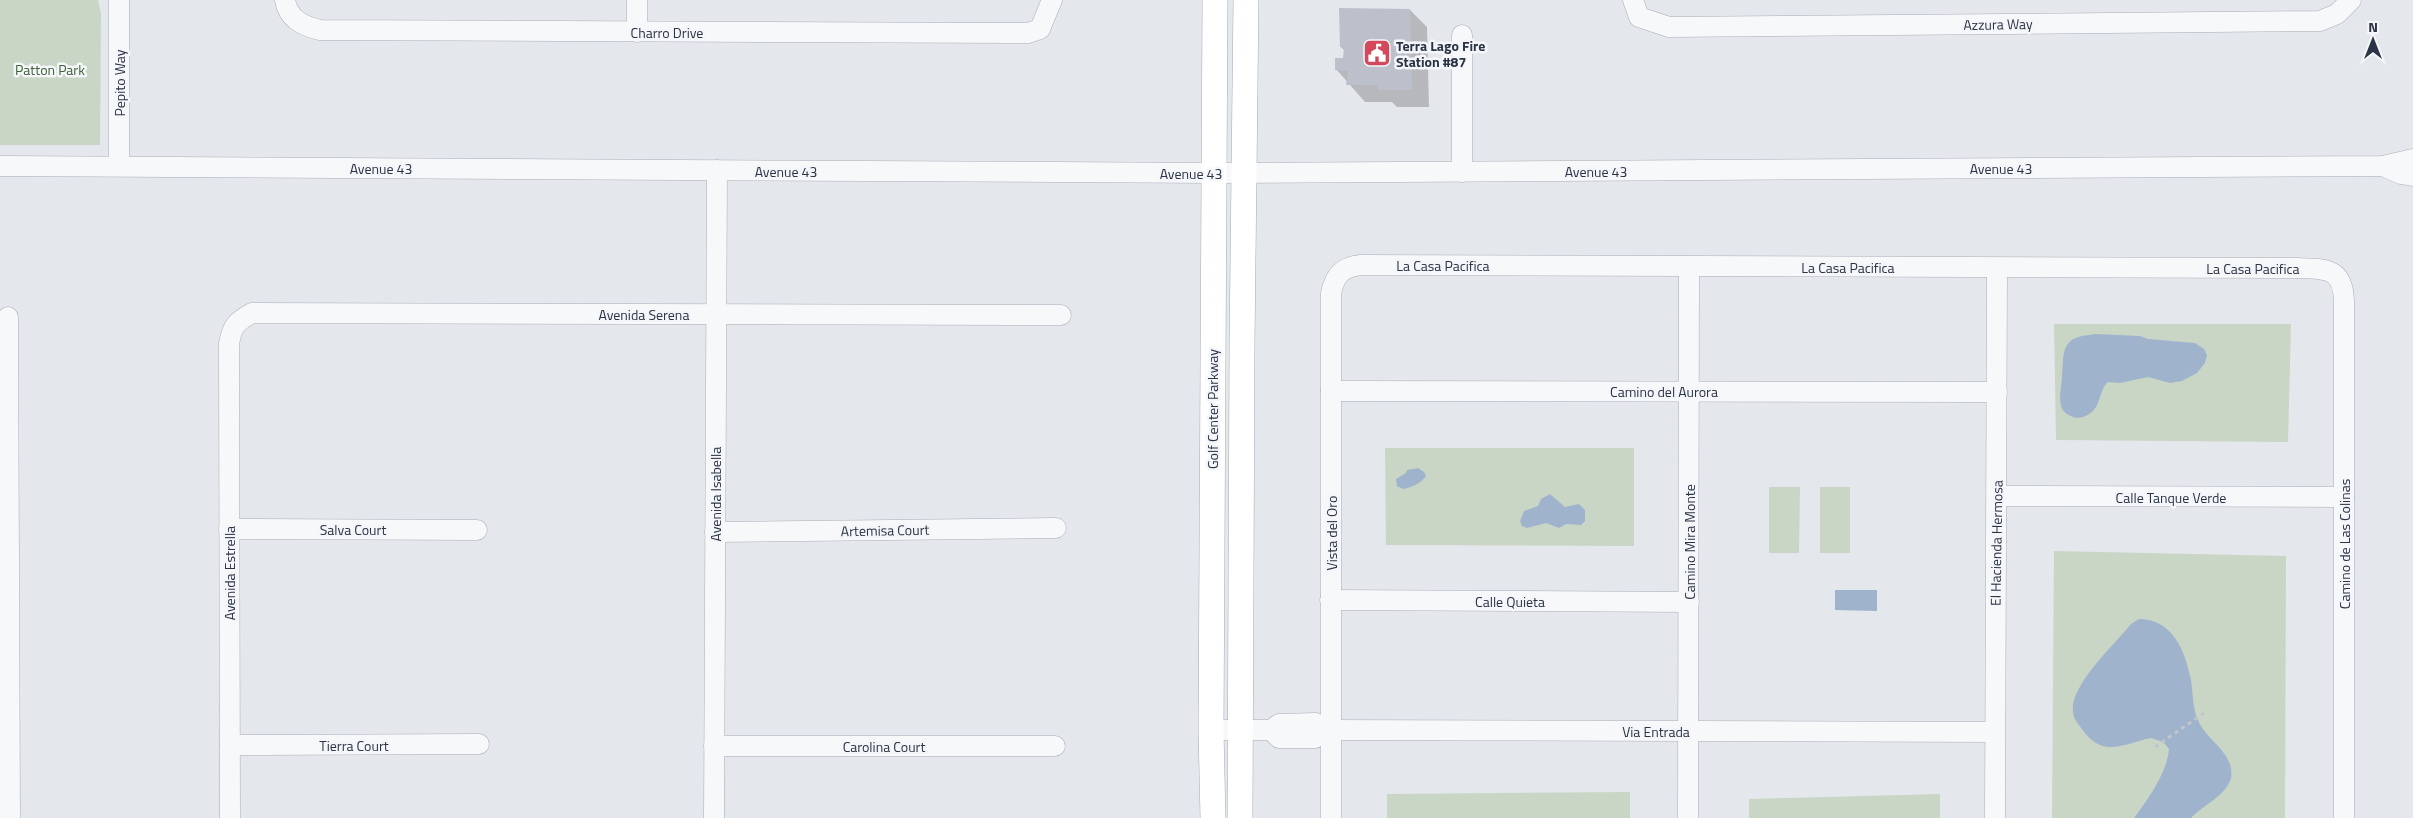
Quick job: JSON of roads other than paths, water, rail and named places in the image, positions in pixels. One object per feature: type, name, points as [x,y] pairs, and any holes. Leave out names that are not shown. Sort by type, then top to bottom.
[{"type":"main road","name":"Golf Center Parkway","points":[[1213,818],[1211,730],[1215,0]]},
{"type":"main road","points":[[1240,818],[1246,0]]},
{"type":"street","name":"Pepito Way","points":[[119,0],[119,166]]},
{"type":"street","name":"Charro Drive","points":[[285,0],[286,6],[295,20],[320,30],[1016,33],[1028,33],[1040,29],[1052,0]]},
{"type":"street","points":[[637,0],[637,32]]},
{"type":"street","name":"Azzura Way","points":[[1636,9],[1669,27],[2320,21],[2337,14],[2352,0]]},
{"type":"street","points":[[1462,35],[1462,172]]},
{"type":"street","name":"Avenue 43","points":[[0,166],[1244,173],[2383,166],[2413,159]]},
{"type":"street","name":"Avenue 43","points":[[2383,166],[2401,174],[2413,176]]},
{"type":"street","name":"Avenida Isabella","points":[[714,818],[717,170]]},
{"type":"street","name":"La Casa Pacifica","points":[[1361,265],[2298,268],[2325,269],[2334,273]]},
{"type":"street","name":"Vista del Oro","points":[[1331,818],[1324,730],[1330,600],[1331,293],[1339,273],[1348,267],[1361,265]]},
{"type":"street","name":"Camino Mira Monte","points":[[1688,818],[1689,267]]},
{"type":"street","name":"El Hacienda Hermosa","points":[[1995,818],[1997,268]]},
{"type":"street","name":"Camino de Las Colinas","points":[[2334,273],[2341,280],[2344,301],[2344,818]]},
{"type":"street","name":"Avenida Serena","points":[[232,328],[252,313],[1061,315]]},
{"type":"street","points":[[8,317],[4,460],[10,818]]},
{"type":"street","name":"Avenida Estrella","points":[[230,818],[229,344],[232,328]]},
{"type":"street","name":"Camino del Aurora","points":[[1331,391],[1997,392]]},
{"type":"street","name":"Calle Tanque Verde","points":[[1997,496],[2344,497]]},
{"type":"street","name":"Salva Court","points":[[229,528],[477,530]]},
{"type":"street","name":"Artemisa Court","points":[[715,532],[1056,528]]},
{"type":"street","name":"Calle Quieta","points":[[1330,600],[1689,602]]},
{"type":"street","name":"Via Entrada","points":[[1211,730],[1271,730],[1280,738],[1315,738],[1324,730],[1994,732]]},
{"type":"street","name":"Tierra Court","points":[[230,745],[479,744]]},
{"type":"street","name":"Carolina Court","points":[[714,746],[1055,746]]},
{"type":"water","points":[[2095,334],[2140,336],[2148,339],[2195,343],[2204,349],[2207,355],[2205,363],[2197,373],[2182,381],[2170,383],[2148,377],[2120,383],[2108,382],[2093,411],[2080,418],[2075,418],[2062,409],[2060,398],[2064,352],[2067,345],[2073,339]]},
{"type":"water","points":[[1418,468],[1426,476],[1421,481],[1403,489],[1397,486],[1396,479],[1406,473],[1407,470]]},
{"type":"water","points":[[1550,494],[1565,507],[1579,504],[1585,510],[1585,521],[1581,525],[1566,524],[1559,528],[1546,523],[1527,528],[1522,526],[1520,521],[1524,511],[1538,506],[1541,499]]},
{"type":"water","points":[[1835,590],[1877,590],[1877,611],[1835,610]]},
{"type":"water","points":[[2139,619],[2159,623],[2173,635],[2183,652],[2191,678],[2194,708],[2198,720],[2229,761],[2231,778],[2225,790],[2191,818],[2134,818],[2156,785],[2165,767],[2169,749],[2163,742],[2151,738],[2122,746],[2106,747],[2090,738],[2077,723],[2073,714],[2078,690],[2085,678],[2131,624]]},
{"type":"place","name":"Terra Lago Fire Station #87","points":[[1377,53]]},
{"type":"park label","name":"Patton Park","points":[[50,69]]}]
